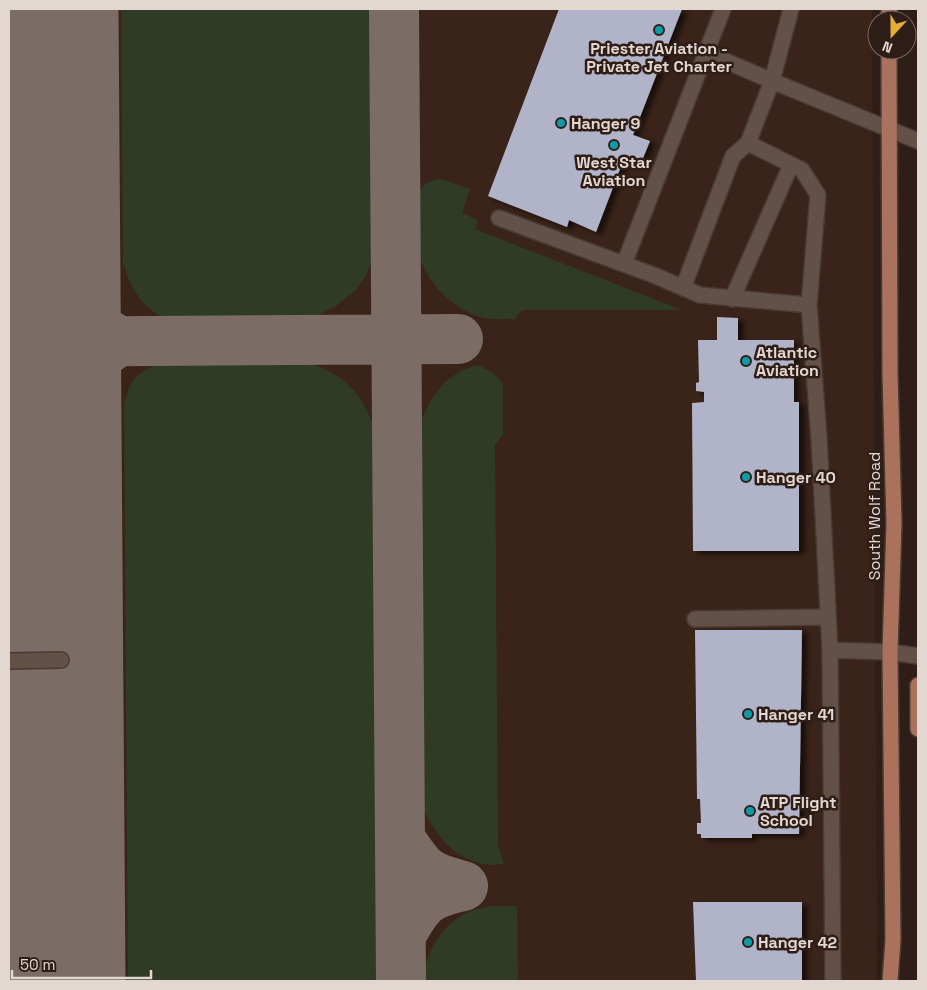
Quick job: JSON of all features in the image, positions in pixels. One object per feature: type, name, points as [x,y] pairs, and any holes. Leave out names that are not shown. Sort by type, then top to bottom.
[{"type":"main road","name":"South Wolf Road","points":[[889,60],[888,130],[894,523],[890,652],[893,920],[890,981]]},
{"type":"main road","points":[[918,685],[918,729]]},
{"type":"street","points":[[624,264],[723,9]]},
{"type":"street","points":[[683,288],[733,156],[748,143],[772,81],[791,9]]},
{"type":"street","points":[[705,52],[918,141]]},
{"type":"street","points":[[748,143],[802,170],[818,195],[809,305],[819,438],[830,650],[833,981]]},
{"type":"street","points":[[732,300],[791,165]]},
{"type":"street","points":[[500,218],[624,264],[700,296],[809,305]]},
{"type":"street","points":[[695,618],[828,618]]},
{"type":"street","points":[[830,650],[890,652],[918,656]]},
{"type":"street","points":[[9,661],[61,660]]},
{"type":"shaded area","points":[[9,9],[872,9],[867,10],[867,60],[872,60],[877,981],[9,981]]},
{"type":"green space","points":[[121,9],[374,9],[376,238],[366,276],[356,290],[336,306],[308,320],[165,319],[149,308],[138,296],[123,263]]},
{"type":"green space","points":[[441,179],[470,189],[462,213],[478,220],[475,229],[682,310],[522,310],[515,319],[486,318],[475,316],[465,311],[446,297],[428,276],[419,256],[417,246],[416,216],[419,193],[425,184]]},
{"type":"green space","points":[[309,362],[334,374],[352,388],[365,406],[377,432],[381,981],[128,981],[124,405],[126,396],[135,378],[161,363]]},
{"type":"green space","points":[[478,365],[492,372],[503,383],[503,435],[495,444],[498,846],[504,864],[489,865],[463,857],[452,849],[434,829],[421,803],[418,429],[427,407],[439,388],[456,374]]},
{"type":"green space","points":[[490,906],[517,906],[518,981],[424,981],[427,961],[431,951],[435,942],[448,926],[464,914]]},
{"type":"building","name":"Hanger 9","points":[[559,9],[682,9],[633,135],[650,141],[641,163],[625,156],[596,232],[569,220],[567,227],[488,196]]},
{"type":"building","name":"Hanger 40","points":[[717,317],[738,318],[738,340],[794,340],[794,402],[799,402],[799,551],[693,551],[692,403],[704,402],[704,392],[696,391],[696,383],[699,382],[698,340],[717,340]]},
{"type":"building","name":"Hanger 41","points":[[695,630],[802,630],[799,834],[752,834],[752,838],[701,838],[701,834],[697,834],[697,823],[701,823],[700,799],[697,799]]},
{"type":"building","name":"Hanger 42","points":[[693,902],[802,902],[802,981],[696,981]]},
{"type":"taxiway","points":[[394,9],[401,981]]},
{"type":"taxiway","points":[[9,336],[22,326],[44,303],[58,266],[73,301],[90,324],[119,341],[96,357],[75,380],[59,426]]},
{"type":"taxiway","points":[[9,342],[458,339]]},
{"type":"taxiway","points":[[400,839],[419,866],[425,871],[440,879],[463,886],[440,892],[424,901],[401,935]]},
{"type":"runway","points":[[56,9],[63,981]]},
{"type":"place","name":"Priester Aviation - Private Jet Charter","points":[[659,30]]},
{"type":"place","name":"Hanger 9","points":[[561,123]]},
{"type":"place","name":"West Star Aviation","points":[[614,145]]},
{"type":"place","name":"Atlantic Aviation","points":[[746,361]]},
{"type":"place","name":"Hanger 40","points":[[746,477]]},
{"type":"place","name":"Hanger 41","points":[[748,714]]},
{"type":"place","name":"ATP Flight School","points":[[750,811]]},
{"type":"place","name":"Hanger 42","points":[[748,942]]}]
